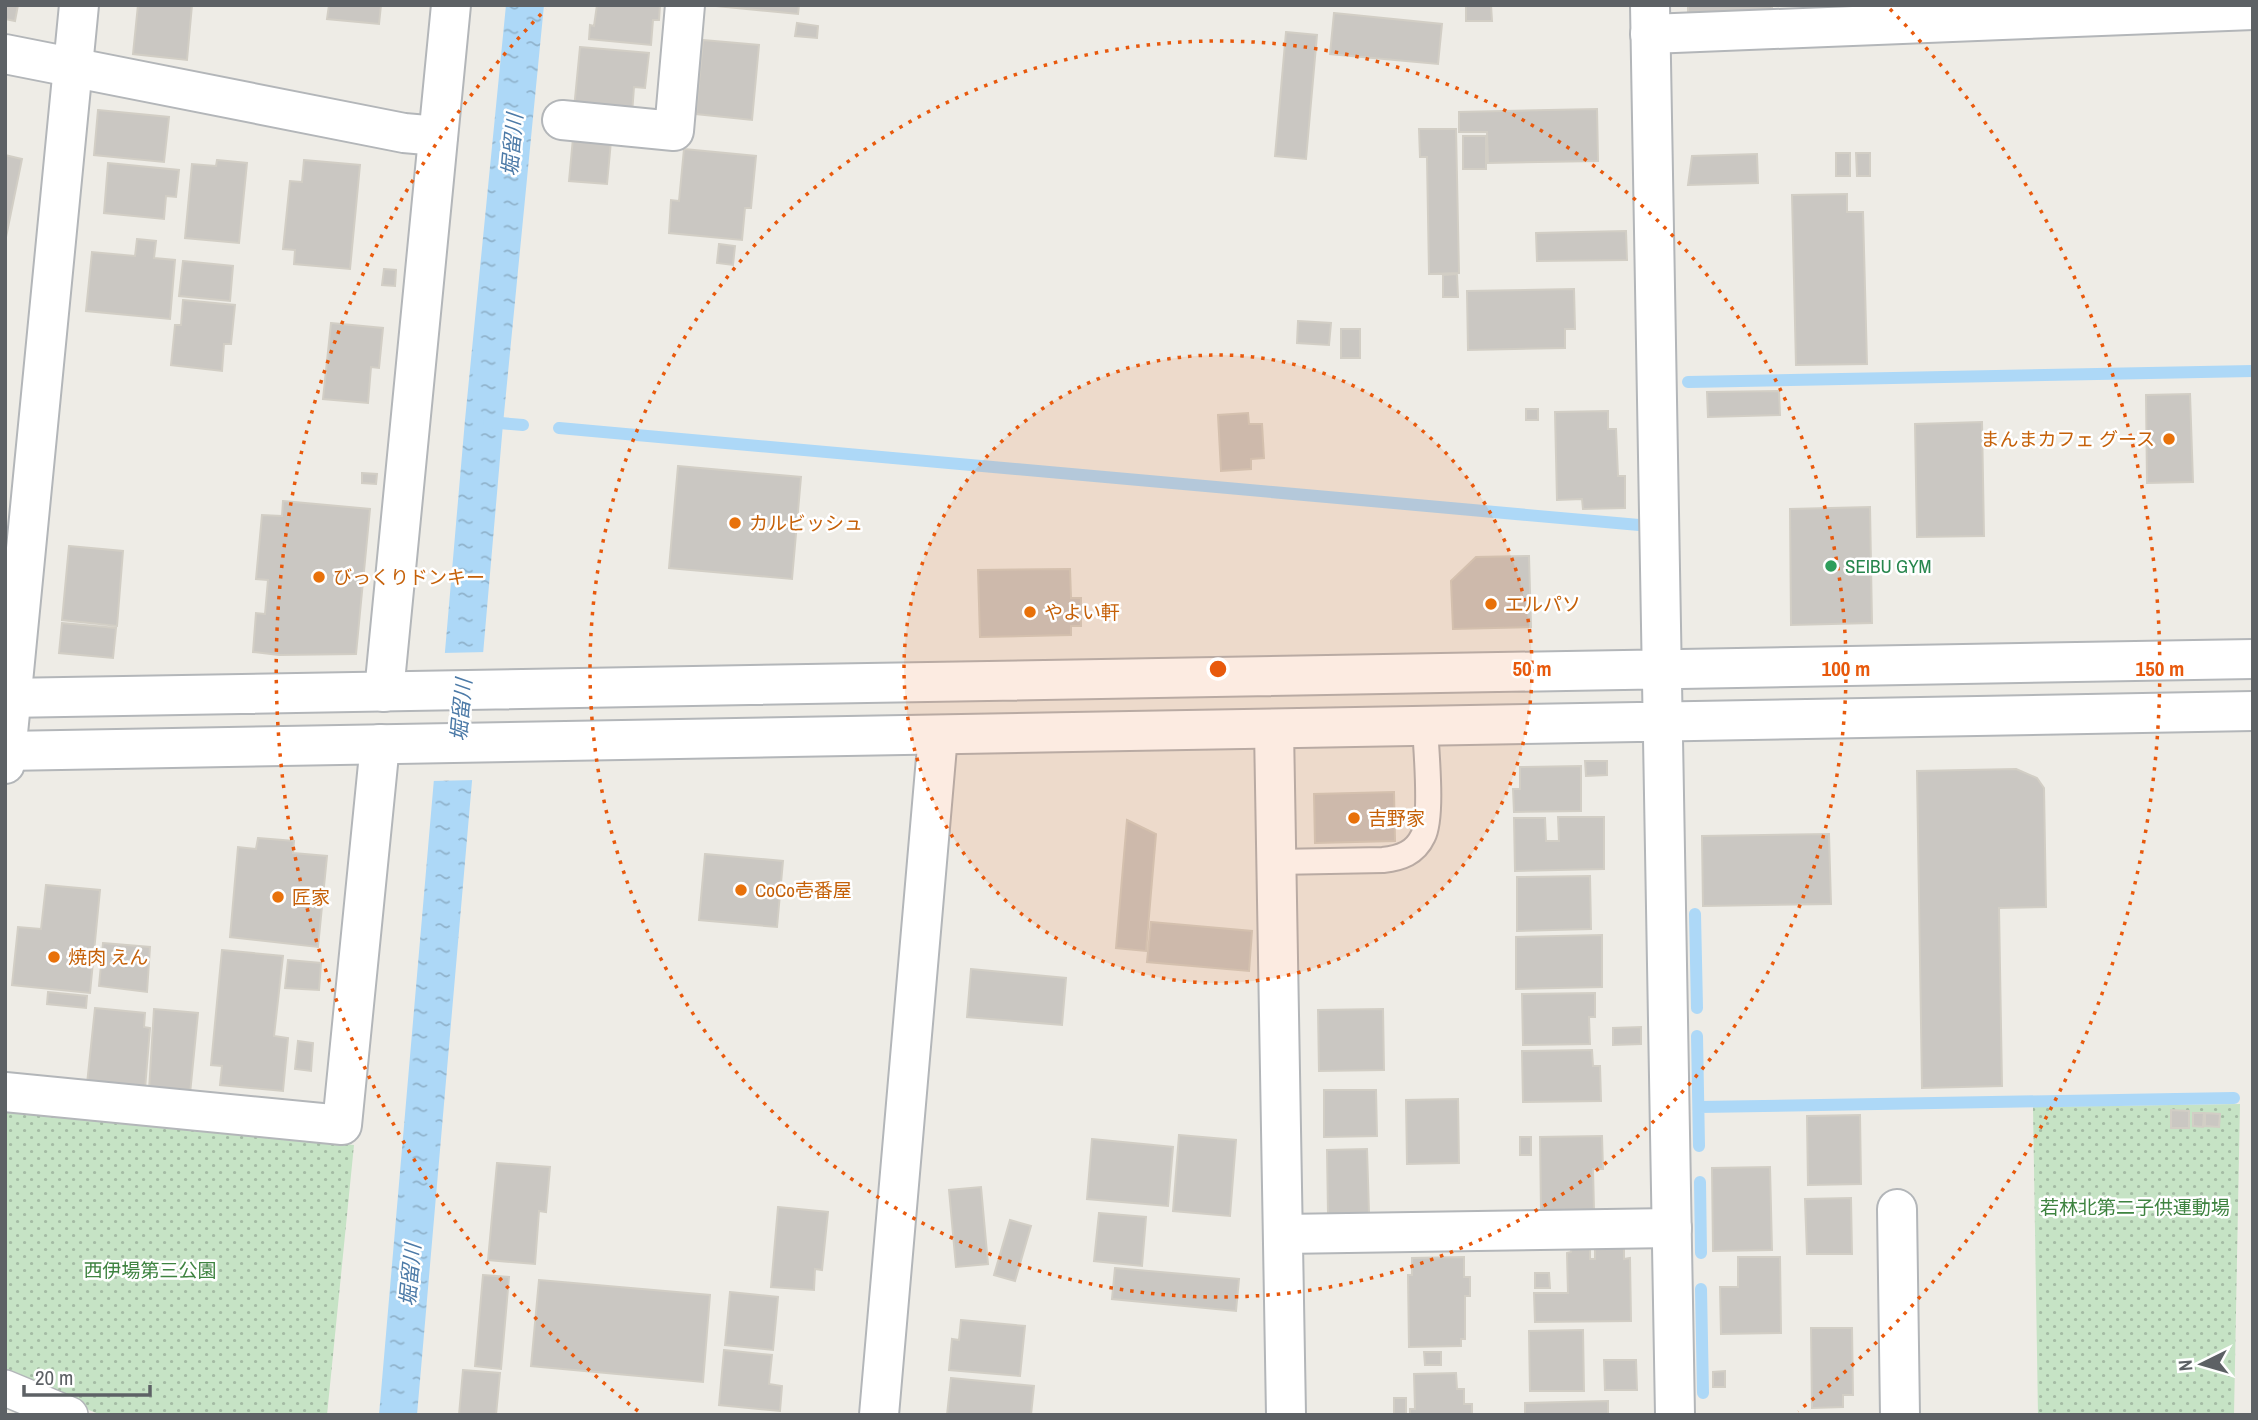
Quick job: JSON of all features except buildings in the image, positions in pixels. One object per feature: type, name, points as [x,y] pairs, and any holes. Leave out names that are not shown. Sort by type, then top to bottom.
[{"type":"street","points":[[79,5],[73,68],[22,428],[6,755],[396,744],[2253,711]]},
{"type":"street","points":[[401,692],[438,136],[451,5]]},
{"type":"street","points":[[562,120],[674,131],[685,5]]},
{"type":"street","points":[[1675,1415],[1650,19],[2253,10]]},
{"type":"street","points":[[5,54],[404,133],[438,136]]},
{"type":"street","points":[[8,698],[2253,659]]},
{"type":"street","points":[[1274,729],[1286,1415]]},
{"type":"street","points":[[878,1415],[938,734]]},
{"type":"street","points":[[5,1092],[342,1125],[396,744]]},
{"type":"street","points":[[1897,1209],[1900,1415]]},
{"type":"street","points":[[1283,1234],[1672,1228]]},
{"type":"street","points":[[5,1388],[70,1415]]},
{"type":"lane","points":[[1276,862],[1383,860],[1401,858],[1414,849],[1424,835],[1427,818],[1425,726]]},
{"type":"green space","name":"若林北第二子供運動場","points":[[2240,1104],[2234,1415],[2038,1415],[2033,1107]]},
{"type":"green space","name":"西伊場第三公園","points":[[5,1111],[354,1145],[327,1415],[101,1415],[5,1375]]},
{"type":"water","name":"堀留川","points":[[506,5],[544,5],[503,424],[417,1415],[379,1415],[465,420]]},
{"type":"pier","points":[[487,652],[476,780],[431,781],[442,653]]},
{"type":"waterway","points":[[1688,382],[2253,371]]},
{"type":"waterway","points":[[489,422],[523,425]]},
{"type":"waterway","points":[[559,428],[1639,525]]},
{"type":"waterway","points":[[1695,914],[1697,1008]]},
{"type":"waterway","points":[[1697,1036],[1699,1146]]},
{"type":"waterway","points":[[1699,1107],[2234,1098]]},
{"type":"waterway","points":[[1700,1182],[1701,1253]]},
{"type":"waterway","points":[[1701,1289],[1703,1393]]},
{"type":"place","name":"まんまカフェ グース","points":[[2169,439]]},
{"type":"place","name":"カルビッシュ","points":[[735,523]]},
{"type":"place","name":"SEIBU GYM","points":[[1831,566]]},
{"type":"place","name":"びっくりドンキー","points":[[319,577]]},
{"type":"place","name":"エルパソ","points":[[1491,604]]},
{"type":"place","name":"やよい軒","points":[[1030,612]]},
{"type":"place","name":"吉野家","points":[[1354,818]]},
{"type":"place","name":"CoCo壱番屋","points":[[741,890]]},
{"type":"place","name":"匠家","points":[[278,897]]},
{"type":"place","name":"焼肉 えん","points":[[54,957]]}]
